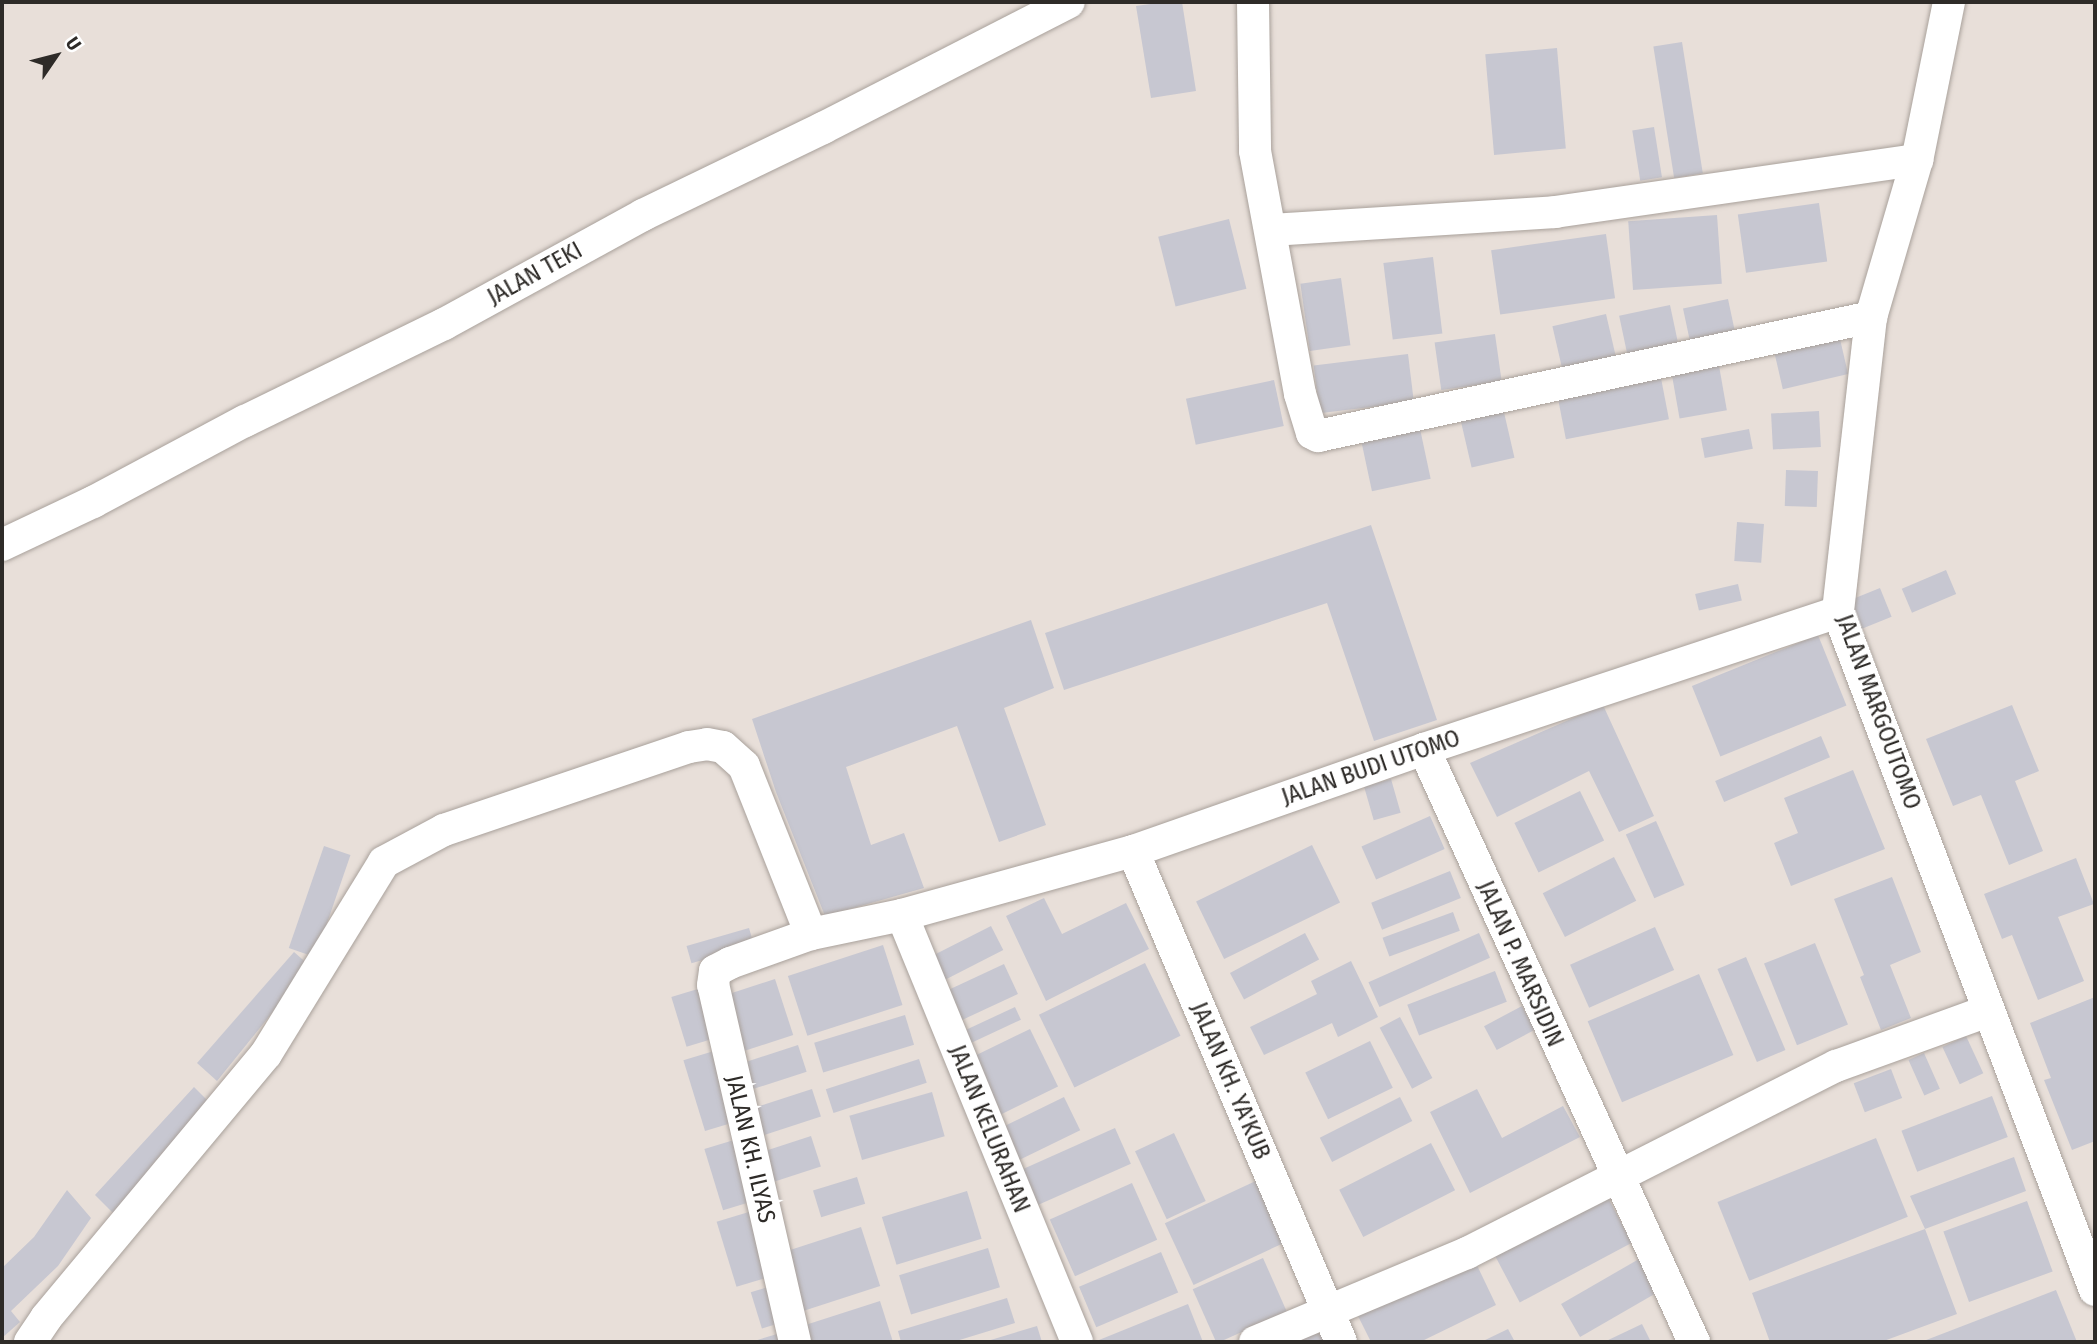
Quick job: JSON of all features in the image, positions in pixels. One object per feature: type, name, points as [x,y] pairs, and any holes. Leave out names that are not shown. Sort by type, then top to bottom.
[{"type":"street","name":"JALAN TEKI","points":[[2,545],[93,502],[245,421],[444,324],[643,215],[823,128],[1069,2]]},
{"type":"street","points":[[1253,2],[1255,151],[1300,394],[1312,433],[1318,436],[1871,317]]},
{"type":"street","name":"JALAN MARGOUTOMO","points":[[1949,2],[1917,160],[1871,317],[1838,612],[2095,1290]]},
{"type":"street","points":[[1271,230],[1555,212],[1917,160]]},
{"type":"street","name":"JALAN BUDI UTOMO","points":[[730,963],[811,934],[902,915],[1133,851],[1424,749],[1838,612]]},
{"type":"street","points":[[30,1342],[46,1318],[266,1054],[384,862],[444,830],[689,747],[707,744],[723,747],[744,766],[811,934]]},
{"type":"street","name":"JALAN P. MARSIDIN","points":[[1424,749],[1694,1342]]},
{"type":"street","name":"JALAN KH. YA'KUB","points":[[1133,851],[1341,1342]]},
{"type":"street","name":"JALAN KELURAHAN","points":[[902,915],[1077,1342]]},
{"type":"street","name":"JALAN KH. ILYAS","points":[[730,963],[715,971],[713,985],[795,1342]]},
{"type":"street","points":[[1255,1342],[1467,1253],[1836,1066],[1988,1011]]},
{"type":"building","points":[[1182,2],[1196,91],[1151,98],[1136,6]]},
{"type":"building","points":[[1682,42],[1703,173],[1674,178],[1653,47]]},
{"type":"building","points":[[1557,48],[1566,149],[1494,155],[1485,54]]},
{"type":"building","points":[[1654,127],[1662,177],[1640,181],[1632,130]]},
{"type":"building","points":[[1819,203],[1827,261],[1746,273],[1738,214]]},
{"type":"building","points":[[1717,215],[1722,284],[1633,290],[1628,221]]},
{"type":"building","points":[[1229,219],[1246,289],[1176,307],[1158,237]]},
{"type":"building","points":[[1606,234],[1615,298],[1500,315],[1491,250]]},
{"type":"building","points":[[1433,257],[1442,333],[1393,340],[1383,263]]},
{"type":"building","points":[[1341,278],[1350,345],[1310,351],[1300,284]]},
{"type":"building","points":[[1728,299],[1735,332],[1690,342],[1683,309]]},
{"type":"building","points":[[1670,305],[1678,344],[1627,355],[1619,316]]},
{"type":"building","points":[[1606,314],[1616,358],[1563,370],[1552,326]]},
{"type":"building","points":[[1495,334],[1502,382],[1441,390],[1435,342]]},
{"type":"building","points":[[1840,339],[1848,374],[1783,389],[1775,354]]},
{"type":"building","points":[[1408,354],[1414,402],[1320,413],[1314,366]]},
{"type":"building","points":[[1718,360],[1727,410],[1680,419],[1671,368]]},
{"type":"building","points":[[1660,373],[1669,419],[1566,439],[1557,393]]},
{"type":"building","points":[[1274,380],[1284,426],[1196,445],[1186,399]]},
{"type":"building","points":[[1503,408],[1514,458],[1472,468],[1460,418]]},
{"type":"building","points":[[1819,411],[1821,447],[1773,449],[1771,414]]},
{"type":"building","points":[[1419,424],[1431,479],[1372,491],[1360,436]]},
{"type":"building","points":[[1749,429],[1753,449],[1705,458],[1701,438]]},
{"type":"building","points":[[1786,470],[1818,471],[1817,507],[1785,506]]},
{"type":"building","points":[[1737,522],[1764,524],[1761,563],[1734,561]]},
{"type":"building","points":[[1371,525],[1437,720],[1374,741],[1327,603],[1064,690],[1045,633]]},
{"type":"building","points":[[1946,570],[1956,594],[1912,613],[1902,589]]},
{"type":"building","points":[[1738,584],[1742,601],[1699,610],[1695,594]]},
{"type":"building","points":[[1880,588],[1892,617],[1858,630],[1847,601]]},
{"type":"building","points":[[1031,620],[1054,688],[1004,708],[1046,825],[999,842],[957,726],[846,767],[871,845],[904,833],[924,888],[825,916],[776,792],[752,719]]},
{"type":"building","points":[[1818,635],[1846,705],[1720,756],[1692,686]]},
{"type":"building","points":[[1603,705],[1654,816],[1619,832],[1589,771],[1497,817],[1470,763]]},
{"type":"building","points":[[2012,705],[2039,771],[2015,781],[2043,851],[2009,865],[1981,795],[1953,806],[1926,739]]},
{"type":"building","points":[[1821,736],[1830,757],[1724,802],[1715,781]]},
{"type":"building","points":[[1853,770],[1885,849],[1791,886],[1774,843],[1798,833],[1784,798]]},
{"type":"building","points":[[1391,779],[1401,813],[1374,820],[1364,787]]},
{"type":"building","points":[[1580,791],[1604,840],[1538,872],[1514,823]]},
{"type":"building","points":[[1430,816],[1445,849],[1376,879],[1361,847]]},
{"type":"building","points":[[1656,821],[1684,885],[1654,898],[1626,834]]},
{"type":"building","points":[[1312,845],[1340,903],[1224,959],[1196,902]]},
{"type":"building","points":[[324,846],[350,855],[315,957],[289,948]]},
{"type":"building","points":[[1614,857],[1636,901],[1565,937],[1543,893]]},
{"type":"building","points":[[2076,858],[2094,904],[2058,917],[2084,981],[2038,1000],[2012,935],[2002,939],[1984,894]]},
{"type":"building","points":[[1450,871],[1461,898],[1382,930],[1371,903]]},
{"type":"building","points":[[1892,877],[1921,952],[1890,965],[1911,1018],[1881,1030],[1860,977],[1864,975],[1834,899]]},
{"type":"building","points":[[1044,898],[1062,934],[1126,903],[1149,949],[1046,1001],[1006,916]]},
{"type":"building","points":[[1453,912],[1460,931],[1389,956],[1383,938]]},
{"type":"building","points":[[991,926],[1003,950],[943,981],[930,957]]},
{"type":"building","points":[[1655,927],[1674,970],[1589,1008],[1570,965]]},
{"type":"building","points":[[749,928],[754,945],[691,963],[687,946]]},
{"type":"building","points":[[1305,933],[1319,959],[1244,999],[1230,973]]},
{"type":"building","points":[[1479,933],[1490,958],[1379,1007],[1368,982]]},
{"type":"building","points":[[1815,943],[1848,1025],[1797,1045],[1764,964]]},
{"type":"building","points":[[883,945],[902,1005],[807,1036],[788,976]]},
{"type":"building","points":[[294,952],[310,966],[217,1081],[197,1063]]},
{"type":"building","points":[[1746,957],[1785,1050],[1757,1062],[1717,969]]},
{"type":"building","points":[[1351,961],[1378,1017],[1338,1037],[1332,1023],[1264,1055],[1250,1027],[1317,994],[1311,981]]},
{"type":"building","points":[[1145,963],[1181,1036],[1074,1088],[1039,1015]]},
{"type":"building","points":[[1004,964],[1018,994],[956,1023],[942,993]]},
{"type":"building","points":[[1495,971],[1507,1002],[1419,1035],[1407,1005]]},
{"type":"building","points":[[1699,974],[1733,1055],[1622,1102],[1588,1021]]},
{"type":"building","points":[[775,979],[793,1035],[741,1052],[723,996]]},
{"type":"building","points":[[701,988],[716,1038],[687,1047],[671,997]]},
{"type":"building","points":[[2095,997],[2095,1141],[2072,1150],[2044,1080],[2051,1078],[2030,1023]]},
{"type":"building","points":[[1522,1006],[1535,1030],[1497,1050],[1484,1026]]},
{"type":"building","points":[[1015,1007],[1021,1020],[968,1044],[962,1032]]},
{"type":"building","points":[[905,1015],[914,1045],[823,1072],[814,1043]]},
{"type":"building","points":[[1400,1017],[1432,1078],[1412,1089],[1380,1028]]},
{"type":"building","points":[[1030,1029],[1058,1087],[998,1116],[970,1058]]},
{"type":"building","points":[[1966,1036],[1983,1073],[1960,1084],[1942,1047]]},
{"type":"building","points":[[1370,1041],[1393,1088],[1328,1119],[1305,1073]]},
{"type":"building","points":[[798,1045],[807,1072],[751,1090],[743,1063]]},
{"type":"building","points":[[714,1051],[736,1122],[705,1131],[683,1060]]},
{"type":"building","points":[[1924,1053],[1940,1089],[1924,1096],[1908,1060]]},
{"type":"building","points":[[919,1059],[927,1083],[834,1113],[826,1089]]},
{"type":"building","points":[[1891,1069],[1902,1098],[1865,1112],[1854,1083]]},
{"type":"building","points":[[194,1087],[210,1103],[153,1164],[157,1167],[114,1214],[95,1195]]},
{"type":"building","points":[[812,1089],[821,1117],[762,1136],[753,1108]]},
{"type":"building","points":[[1477,1089],[1502,1138],[1563,1106],[1580,1137],[1470,1193],[1430,1112]]},
{"type":"building","points":[[932,1092],[945,1136],[862,1160],[849,1116]]},
{"type":"building","points":[[1992,1096],[2008,1137],[1917,1172],[1901,1131]]},
{"type":"building","points":[[1064,1097],[1080,1130],[1018,1161],[1002,1127]]},
{"type":"building","points":[[1400,1097],[1412,1121],[1332,1162],[1320,1138]]},
{"type":"building","points":[[1115,1128],[1131,1164],[1037,1206],[1021,1170]]},
{"type":"building","points":[[1174,1133],[1206,1201],[1167,1219],[1135,1151]]},
{"type":"building","points":[[811,1136],[821,1166],[769,1183],[759,1153]]},
{"type":"building","points":[[1876,1138],[1908,1217],[1749,1281],[1717,1202]]},
{"type":"building","points":[[734,1140],[753,1201],[723,1210],[704,1149]]},
{"type":"building","points":[[1431,1143],[1455,1190],[1363,1237],[1339,1190]]},
{"type":"building","points":[[2014,1157],[2026,1191],[1925,1229],[1910,1196]]},
{"type":"building","points":[[857,1177],[865,1204],[821,1217],[813,1190]]},
{"type":"building","points":[[1260,1179],[1289,1241],[1194,1285],[1165,1223]]},
{"type":"building","points":[[1132,1183],[1157,1240],[1075,1276],[1050,1220]]},
{"type":"building","points":[[67,1190],[91,1218],[58,1266],[11,1311],[20,1322],[2,1338],[2,1268],[34,1237]]},
{"type":"building","points":[[967,1191],[982,1239],[897,1265],[882,1217]]},
{"type":"building","points":[[1607,1196],[1632,1243],[1520,1302],[1495,1256]]},
{"type":"building","points":[[2027,1201],[2053,1271],[1969,1302],[1943,1231]]},
{"type":"building","points":[[752,1211],[772,1276],[736,1287],[717,1222]]},
{"type":"building","points":[[861,1227],[880,1286],[799,1312],[780,1253]]},
{"type":"building","points":[[1925,1229],[1957,1314],[1881,1342],[1770,1342],[1752,1293]]},
{"type":"building","points":[[988,1248],[1000,1287],[911,1314],[899,1275]]},
{"type":"building","points":[[1161,1252],[1178,1293],[1096,1327],[1079,1287]]},
{"type":"building","points":[[1263,1258],[1287,1312],[1216,1342],[1193,1289]]},
{"type":"building","points":[[1474,1259],[1496,1305],[1420,1342],[1371,1342],[1358,1316]]},
{"type":"building","points":[[1639,1259],[1658,1292],[1580,1337],[1561,1304]]},
{"type":"building","points":[[768,1287],[779,1323],[762,1329],[751,1292]]},
{"type":"building","points":[[2056,1290],[2077,1342],[1921,1342]]},
{"type":"building","points":[[1007,1298],[1015,1323],[953,1342],[901,1342],[898,1331]]},
{"type":"building","points":[[880,1301],[893,1342],[801,1342],[796,1328]]},
{"type":"building","points":[[1188,1304],[1203,1342],[1094,1342]]},
{"type":"building","points":[[1642,1324],[1651,1342],[1604,1342]]},
{"type":"building","points":[[1326,1325],[1333,1342],[1284,1342]]},
{"type":"building","points":[[1037,1326],[1042,1342],[984,1342]]},
{"type":"building","points":[[1508,1329],[1515,1342],[1481,1342]]},
{"type":"building","points":[[777,1334],[780,1342],[751,1342]]}]
